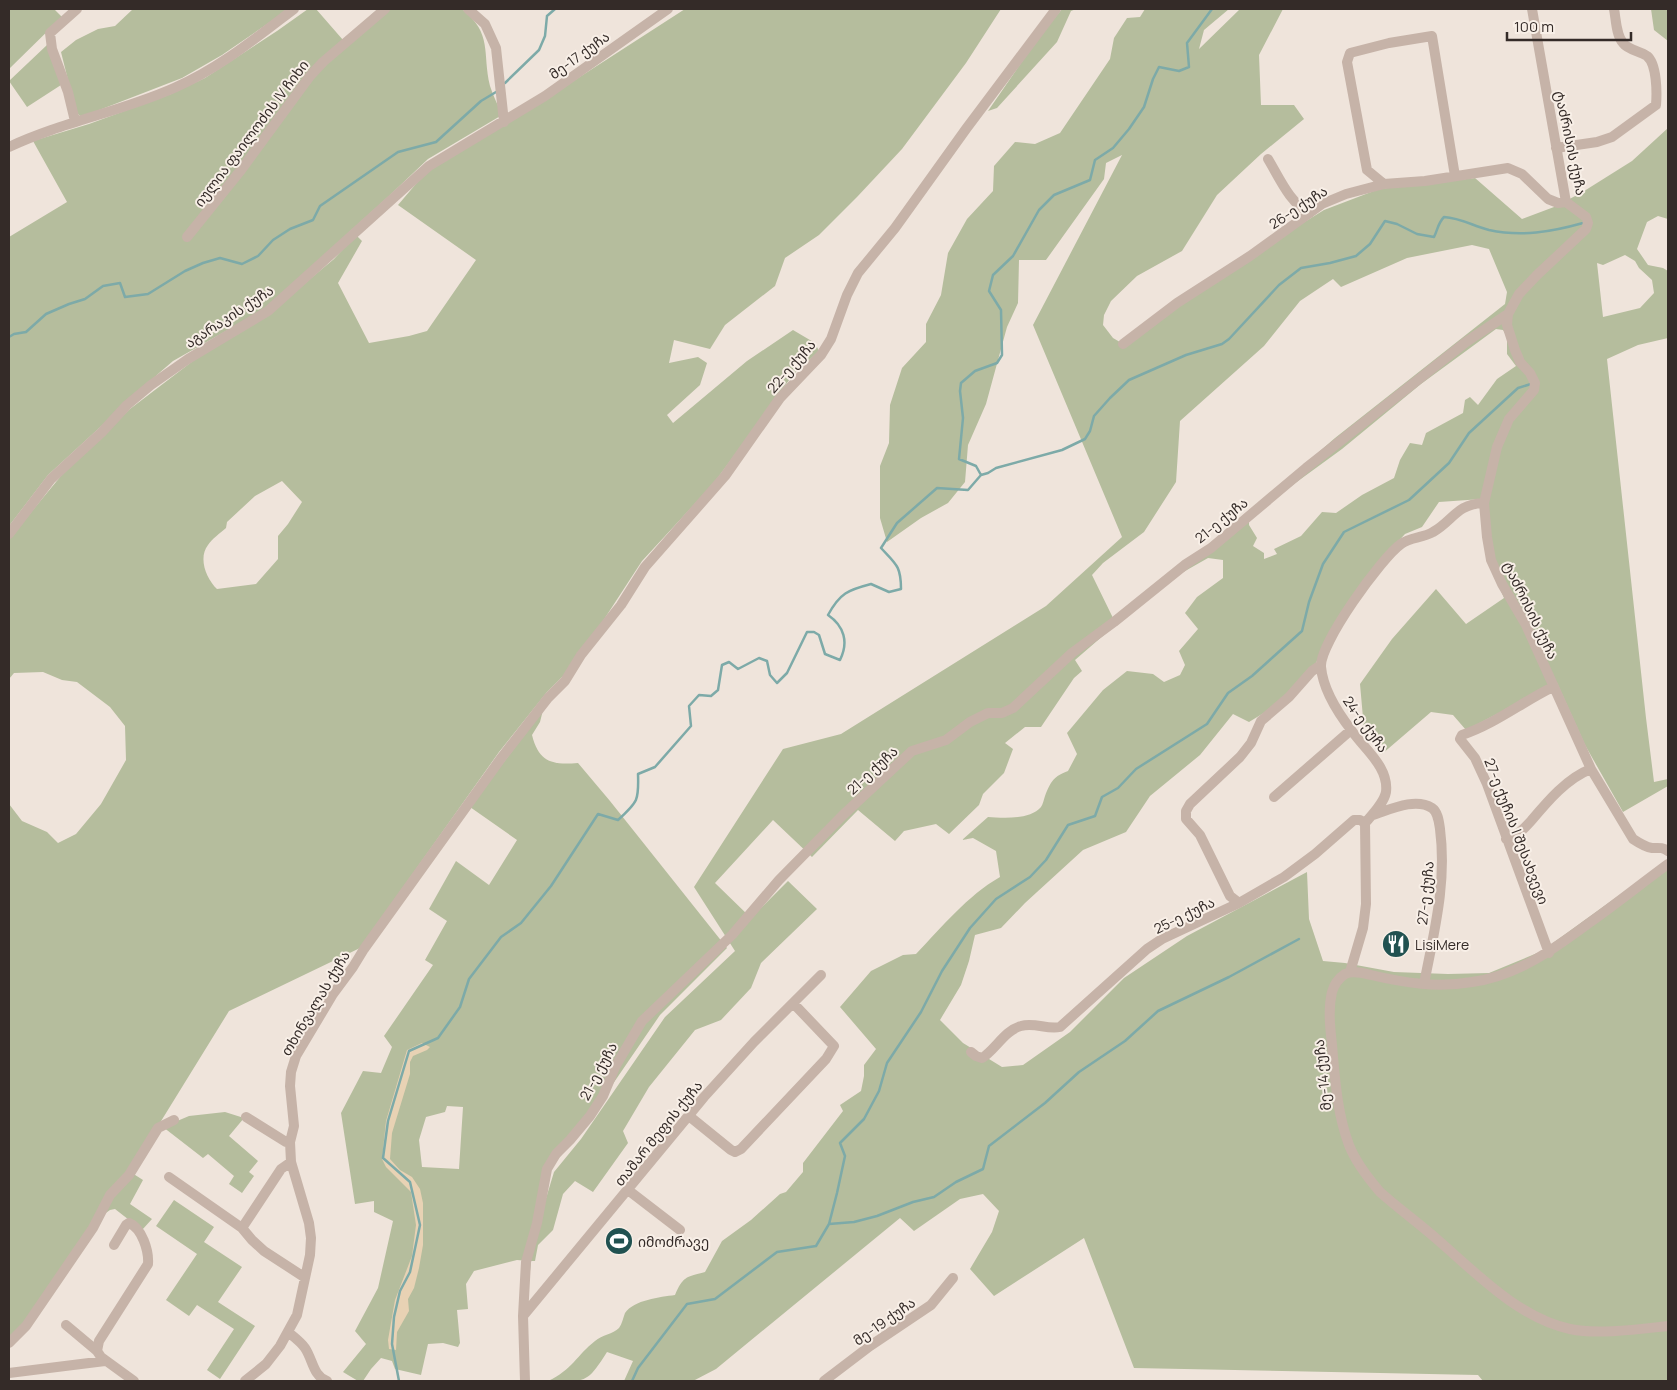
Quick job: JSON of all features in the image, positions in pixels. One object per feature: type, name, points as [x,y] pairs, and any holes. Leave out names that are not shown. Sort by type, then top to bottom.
[{"type":"street","points":[[75,121],[68,92],[52,48],[50,33],[77,9]]},
{"type":"street","points":[[9,147],[35,134],[119,108],[175,88],[225,61],[294,9]]},
{"type":"street","name":"იულია ფაილოძის IV ჩიხი","points":[[187,237],[242,170],[310,76],[323,62],[385,9]]},
{"type":"street","points":[[468,9],[485,24],[496,48],[504,122]]},
{"type":"street","name":"მე-17 ქუჩა","points":[[504,122],[545,96],[668,9]]},
{"type":"street","name":"22-ე ქუჩა","points":[[565,681],[581,655],[620,605],[645,567],[726,476],[780,398],[821,355],[831,339],[847,295],[858,273],[895,228],[1056,9]]},
{"type":"street","name":"ტაძრისის ქუჩა","points":[[1532,9],[1566,202],[1586,217],[1588,223],[1581,236],[1550,261],[1519,294],[1508,314],[1507,325],[1515,350],[1520,362],[1530,373],[1535,383],[1534,390],[1509,419],[1491,471],[1484,503],[1491,560],[1502,584],[1526,625],[1591,769],[1633,839],[1641,845],[1651,848],[1663,847],[1668,851]]},
{"type":"street","points":[[1556,148],[1597,142],[1612,137],[1656,105],[1657,94],[1653,63],[1647,56],[1624,45],[1620,39],[1614,9]]},
{"type":"street","points":[[1384,184],[1367,170],[1347,62],[1350,53],[1362,49],[1432,36],[1455,176]]},
{"type":"street","name":"აგარაკის ქუჩა","points":[[9,534],[50,479],[102,432],[127,405],[151,385],[188,359],[268,311],[429,166],[504,122]]},
{"type":"street","points":[[1268,159],[1294,200],[1303,210],[1310,213]]},
{"type":"street","name":"26-ე ქუჩა","points":[[1123,344],[1177,303],[1250,256],[1322,204],[1346,194],[1384,184],[1425,181],[1508,168],[1522,174],[1548,199],[1558,203],[1566,202]]},
{"type":"street","name":"21-ე ქუჩა","points":[[525,1381],[523,1316],[526,1262],[537,1223],[547,1169],[556,1154],[590,1116],[603,1096],[615,1067],[642,1021],[732,935],[779,880],[843,815],[912,752],[946,740],[970,722],[988,713],[1002,713],[1013,708],[1072,653],[1186,564],[1211,548],[1306,468],[1466,342],[1508,314]]},
{"type":"street","points":[[1239,903],[1230,896],[1200,835],[1186,819],[1186,811],[1190,804],[1240,757],[1251,743],[1261,721],[1289,697],[1312,671],[1321,665],[1342,618],[1369,580],[1400,544],[1414,537],[1431,533],[1460,509],[1484,503]]},
{"type":"street","name":"24-ე ქუჩა","points":[[1321,665],[1334,705],[1350,730],[1382,768],[1386,780],[1386,794],[1365,823]]},
{"type":"street","name":"თხინვალას ქუჩა","points":[[244,1381],[266,1364],[280,1346],[297,1315],[310,1255],[310,1223],[291,1162],[290,1142],[294,1126],[290,1086],[291,1072],[296,1056],[333,994],[364,949],[502,757],[548,698],[565,681]]},
{"type":"street","name":"27-ე ქუჩის I შესახვევი","points":[[1549,953],[1487,784],[1475,758],[1460,737],[1488,724],[1532,697],[1553,687]]},
{"type":"street","points":[[1274,797],[1350,730]]},
{"type":"street","points":[[1506,840],[1523,832],[1565,785],[1582,772],[1591,769]]},
{"type":"street","name":"27-ე ქუჩა","points":[[1372,815],[1414,804],[1432,808],[1436,813],[1442,844],[1442,884],[1424,984]]},
{"type":"street","name":"25-ე ქუჩა","points":[[971,1052],[982,1058],[990,1053],[1005,1036],[1020,1026],[1033,1024],[1052,1029],[1060,1027],[1162,939],[1239,903],[1300,866],[1354,820],[1360,820],[1365,823]]},
{"type":"street","points":[[1365,823],[1366,904],[1363,928],[1350,972],[1424,984],[1444,986],[1482,980],[1505,974],[1549,953],[1668,864]]},
{"type":"street","name":"მე-14 ქუჩა","points":[[1350,972],[1344,974],[1336,982],[1332,991],[1330,1006],[1333,1060],[1340,1115],[1355,1159],[1369,1180],[1400,1210],[1504,1295],[1541,1319],[1580,1330],[1620,1331],[1668,1326]]},
{"type":"street","name":"თამარ მეფის ქუჩა","points":[[523,1316],[689,1116],[754,1042],[822,975]]},
{"type":"street","points":[[689,1116],[735,1152],[741,1149],[826,1059],[834,1046],[794,1003]]},
{"type":"street","points":[[246,1117],[286,1142],[290,1142]]},
{"type":"street","points":[[9,1343],[26,1326],[93,1228],[110,1195],[129,1175],[158,1128],[174,1120]]},
{"type":"street","points":[[242,1228],[281,1169],[291,1162]]},
{"type":"street","points":[[169,1177],[242,1228],[264,1251],[304,1277]]},
{"type":"street","points":[[628,1190],[680,1230]]},
{"type":"street","points":[[97,1351],[99,1341],[148,1264],[144,1242],[132,1224],[126,1225],[114,1245]]},
{"type":"street","name":"მე-19 ქუჩა","points":[[824,1381],[870,1346],[931,1305],[954,1278]]},
{"type":"street","points":[[66,1325],[97,1351],[105,1361],[134,1381]]},
{"type":"street","points":[[288,1332],[303,1345],[316,1373],[326,1381]]},
{"type":"street","points":[[9,1373],[105,1361]]},
{"type":"green space","points":[[9,9],[54,9],[62,17],[9,69]]},
{"type":"green space","points":[[133,9],[289,9],[222,55],[182,78],[80,116],[76,112],[61,52],[76,40],[98,29],[115,26]]},
{"type":"green space","points":[[308,9],[316,9],[343,40],[378,9],[462,9],[472,18],[482,35],[485,44],[490,86],[502,115],[428,159],[265,309],[173,361],[48,475],[9,526],[9,237],[67,202],[33,141],[89,124],[171,94],[205,78]]},
{"type":"green space","points":[[685,9],[1001,9],[966,63],[902,149],[819,235],[785,258],[775,286],[725,325],[710,349],[674,340],[669,363],[698,357],[707,363],[700,385],[667,415],[673,423],[747,361],[793,330],[815,343],[819,351],[792,376],[714,483],[642,561],[601,624],[565,674],[547,692],[499,752],[360,948],[229,1011],[129,1173],[23,1326],[9,1340],[9,804],[22,821],[47,832],[58,843],[76,834],[101,804],[126,760],[125,726],[110,707],[77,682],[62,680],[43,672],[14,673],[9,679],[9,539],[70,465],[130,409],[206,351],[268,314],[334,259],[356,235],[362,241],[338,283],[369,343],[427,331],[476,260],[398,205],[427,171],[527,111]],"holes":[[[282,481],[302,502],[278,536],[278,559],[256,584],[217,589],[207,574],[204,556],[205,550],[216,536],[226,528],[227,522],[255,496]]]},
{"type":"green space","points":[[1062,9],[1076,9],[1071,11],[1057,42],[997,108],[988,111],[1039,37]]},
{"type":"green space","points":[[1145,9],[1229,9],[1204,30],[1199,49],[1240,9],[1283,9],[1259,55],[1261,105],[1294,105],[1304,119],[1261,154],[1217,195],[1182,251],[1137,276],[1111,301],[1104,315],[1103,325],[1113,338],[1125,345],[1230,268],[1324,210],[1379,189],[1475,178],[1522,219],[1554,207],[1581,193],[1632,161],[1668,128],[1668,219],[1658,216],[1647,222],[1637,249],[1648,265],[1668,271],[1668,338],[1638,345],[1607,359],[1654,782],[1668,779],[1668,786],[1623,812],[1585,745],[1557,683],[1466,730],[1453,715],[1431,712],[1382,754],[1364,729],[1360,684],[1392,639],[1436,589],[1466,624],[1504,598],[1488,560],[1482,499],[1439,502],[1422,527],[1405,534],[1365,578],[1338,617],[1320,656],[1308,676],[1285,700],[1249,722],[1233,714],[1200,755],[1150,796],[1126,832],[1083,850],[1025,903],[1001,928],[975,935],[961,985],[940,1020],[963,1043],[1002,1067],[1023,1065],[1070,1032],[1124,978],[1187,936],[1307,872],[1309,919],[1323,961],[1394,972],[1489,973],[1542,951],[1668,860],[1668,1381],[1483,1381],[1478,1375],[1134,1368],[1084,1238],[994,1296],[970,1269],[992,1232],[999,1211],[983,1194],[960,1199],[914,1231],[900,1218],[716,1369],[693,1381],[624,1381],[633,1361],[607,1352],[589,1376],[584,1379],[578,1381],[548,1381],[569,1367],[595,1341],[619,1328],[625,1313],[634,1305],[648,1300],[675,1295],[683,1281],[693,1275],[705,1272],[722,1241],[751,1220],[780,1194],[786,1192],[803,1172],[803,1163],[843,1111],[840,1105],[861,1091],[864,1065],[876,1049],[840,1007],[871,971],[903,955],[916,954],[966,902],[1000,877],[996,851],[973,838],[962,840],[988,817],[1008,818],[1023,816],[1041,807],[1051,783],[1056,777],[1068,771],[1077,754],[1067,733],[1103,690],[1127,671],[1153,674],[1164,682],[1180,675],[1185,665],[1179,651],[1198,629],[1185,613],[1197,597],[1223,578],[1223,560],[1208,558],[1164,583],[1075,660],[1082,671],[1074,678],[1041,727],[1025,727],[1005,743],[1013,749],[1004,773],[983,794],[979,805],[949,834],[936,824],[904,831],[895,841],[858,810],[812,857],[773,820],[715,883],[751,918],[788,881],[817,909],[761,963],[751,988],[721,1020],[695,1030],[649,1087],[623,1131],[628,1143],[593,1192],[575,1181],[563,1194],[553,1230],[538,1245],[535,1261],[531,1261],[527,1303],[527,1381],[526,1308],[529,1261],[517,1260],[474,1271],[466,1284],[468,1309],[457,1310],[460,1343],[458,1347],[443,1343],[428,1344],[421,1375],[395,1369],[392,1361],[381,1358],[363,1381],[358,1381],[343,1372],[366,1344],[355,1331],[378,1288],[393,1221],[374,1212],[374,1201],[355,1204],[341,1113],[363,1071],[381,1073],[392,1047],[384,1036],[433,965],[425,960],[447,921],[429,909],[456,861],[489,885],[517,840],[470,807],[543,710],[540,722],[532,735],[543,757],[554,762],[578,763],[727,948],[660,1015],[578,1135],[549,1170],[544,1205],[554,1172],[581,1139],[665,1017],[735,951],[694,887],[783,749],[841,734],[1046,606],[1122,537],[1033,325],[1122,155],[1106,163],[1104,179],[1046,260],[1019,260],[1018,303],[1007,327],[986,404],[968,445],[965,482],[948,503],[921,518],[887,542],[880,518],[880,466],[889,443],[890,405],[902,368],[926,342],[926,324],[941,295],[948,253],[967,219],[993,191],[994,166],[1015,142],[1035,144],[1060,133],[1110,59],[1114,38],[1127,18],[1140,17]],"holes":[[[1472,245],[1489,249],[1507,292],[1505,304],[1335,438],[1212,545],[1179,566],[1113,618],[1092,575],[1103,563],[1144,532],[1176,482],[1180,421],[1264,346],[1300,301],[1333,279],[1341,287],[1407,258]],[[1625,255],[1635,261],[1639,268],[1652,280],[1654,293],[1640,308],[1603,317],[1597,263],[1603,265]],[[1496,329],[1503,330],[1507,337],[1507,354],[1516,366],[1497,379],[1478,405],[1470,397],[1465,400],[1463,413],[1426,433],[1422,445],[1410,443],[1400,460],[1394,478],[1362,495],[1336,513],[1322,512],[1301,536],[1274,549],[1277,554],[1264,559],[1264,553],[1253,546],[1257,538],[1249,525],[1249,519],[1342,449],[1421,384]],[[447,1106],[463,1107],[459,1169],[422,1167],[419,1140],[426,1117],[445,1112]]]},
{"type":"green space","points":[[1651,9],[1668,9],[1668,41],[1654,30]]},
{"type":"green space","points":[[47,45],[61,85],[27,107],[9,81]]},
{"type":"green space","points":[[225,1112],[244,1118],[229,1136],[258,1161],[249,1172],[254,1176],[242,1193],[229,1184],[234,1176],[208,1154],[203,1158],[163,1127],[189,1116]]},
{"type":"green space","points":[[132,1173],[143,1180],[130,1204],[152,1219],[142,1230],[115,1209],[103,1215],[103,1210]]},
{"type":"green space","points":[[174,1200],[214,1227],[204,1242],[242,1267],[218,1302],[255,1326],[220,1379],[207,1370],[234,1329],[197,1305],[189,1316],[166,1300],[197,1254],[156,1226]]},
{"type":"sand","points":[[422,1043],[430,1047],[413,1056],[410,1062],[410,1074],[392,1133],[390,1159],[400,1170],[412,1177],[420,1189],[423,1203],[423,1245],[419,1268],[414,1288],[408,1299],[409,1311],[397,1332],[396,1350],[389,1349],[388,1340],[395,1300],[412,1256],[416,1225],[411,1192],[386,1167],[382,1159],[386,1121],[407,1050]]},
{"type":"waterway","points":[[505,83],[539,50],[545,36],[547,16],[555,9]]},
{"type":"waterway","points":[[399,1381],[392,1344],[394,1317],[400,1291],[410,1272],[420,1225],[410,1182],[383,1158],[388,1121],[409,1051],[438,1038],[460,1007],[469,979],[501,937],[521,923],[551,886],[598,814],[618,820],[630,809],[636,800],[638,774],[655,767],[691,726],[689,706],[699,695],[711,696],[718,690],[722,665],[729,662],[738,669],[759,658],[767,661],[770,675],[777,683],[787,673],[807,632],[814,632],[819,635],[825,654],[840,660],[844,647],[843,635],[838,624],[828,615],[841,597],[856,588],[871,584],[889,592],[901,589],[899,570],[881,548],[897,523],[937,488],[968,490],[981,475],[976,466],[959,459],[963,418],[960,391],[961,383],[975,371],[997,363],[1002,355],[1001,310],[989,291],[993,275],[1013,256],[1039,210],[1054,195],[1090,180],[1095,160],[1113,148],[1144,107],[1159,67],[1179,71],[1189,67],[1187,43],[1212,9]]},
{"type":"waterway","points":[[9,337],[26,332],[46,314],[85,299],[103,286],[120,283],[125,297],[148,294],[185,271],[203,263],[220,258],[242,264],[258,256],[273,240],[290,229],[313,220],[320,206],[398,152],[436,142],[481,101],[496,92]]},
{"type":"waterway","points":[[981,475],[996,468],[1062,450],[1085,439],[1090,431],[1094,416],[1129,380],[1186,355],[1222,344],[1229,339],[1279,285],[1301,268],[1356,256],[1370,244],[1385,221],[1397,224],[1417,234],[1434,237],[1444,217],[1489,230],[1513,233],[1548,231],[1583,223]]},
{"type":"waterway","points":[[632,1381],[638,1368],[687,1304],[715,1299],[777,1252],[816,1246],[829,1224],[837,1193],[845,1156],[840,1143],[864,1119],[879,1091],[887,1063],[921,1012],[942,971],[970,928],[996,899],[1030,877],[1046,860],[1068,825],[1095,816],[1102,797],[1118,788],[1136,769],[1207,724],[1228,693],[1252,676],[1302,631],[1309,602],[1323,564],[1344,532],[1409,500],[1449,463],[1469,433],[1518,388],[1531,384]]},
{"type":"waterway","points":[[829,1224],[854,1222],[934,1197],[956,1182],[983,1169],[989,1146],[1045,1103],[1079,1072],[1125,1041],[1158,1011],[1229,977],[1299,939]]},
{"type":"place","name":"LisiMere","points":[[1396,944]]},
{"type":"place","name":"იმოძრავე","points":[[619,1241]]}]
